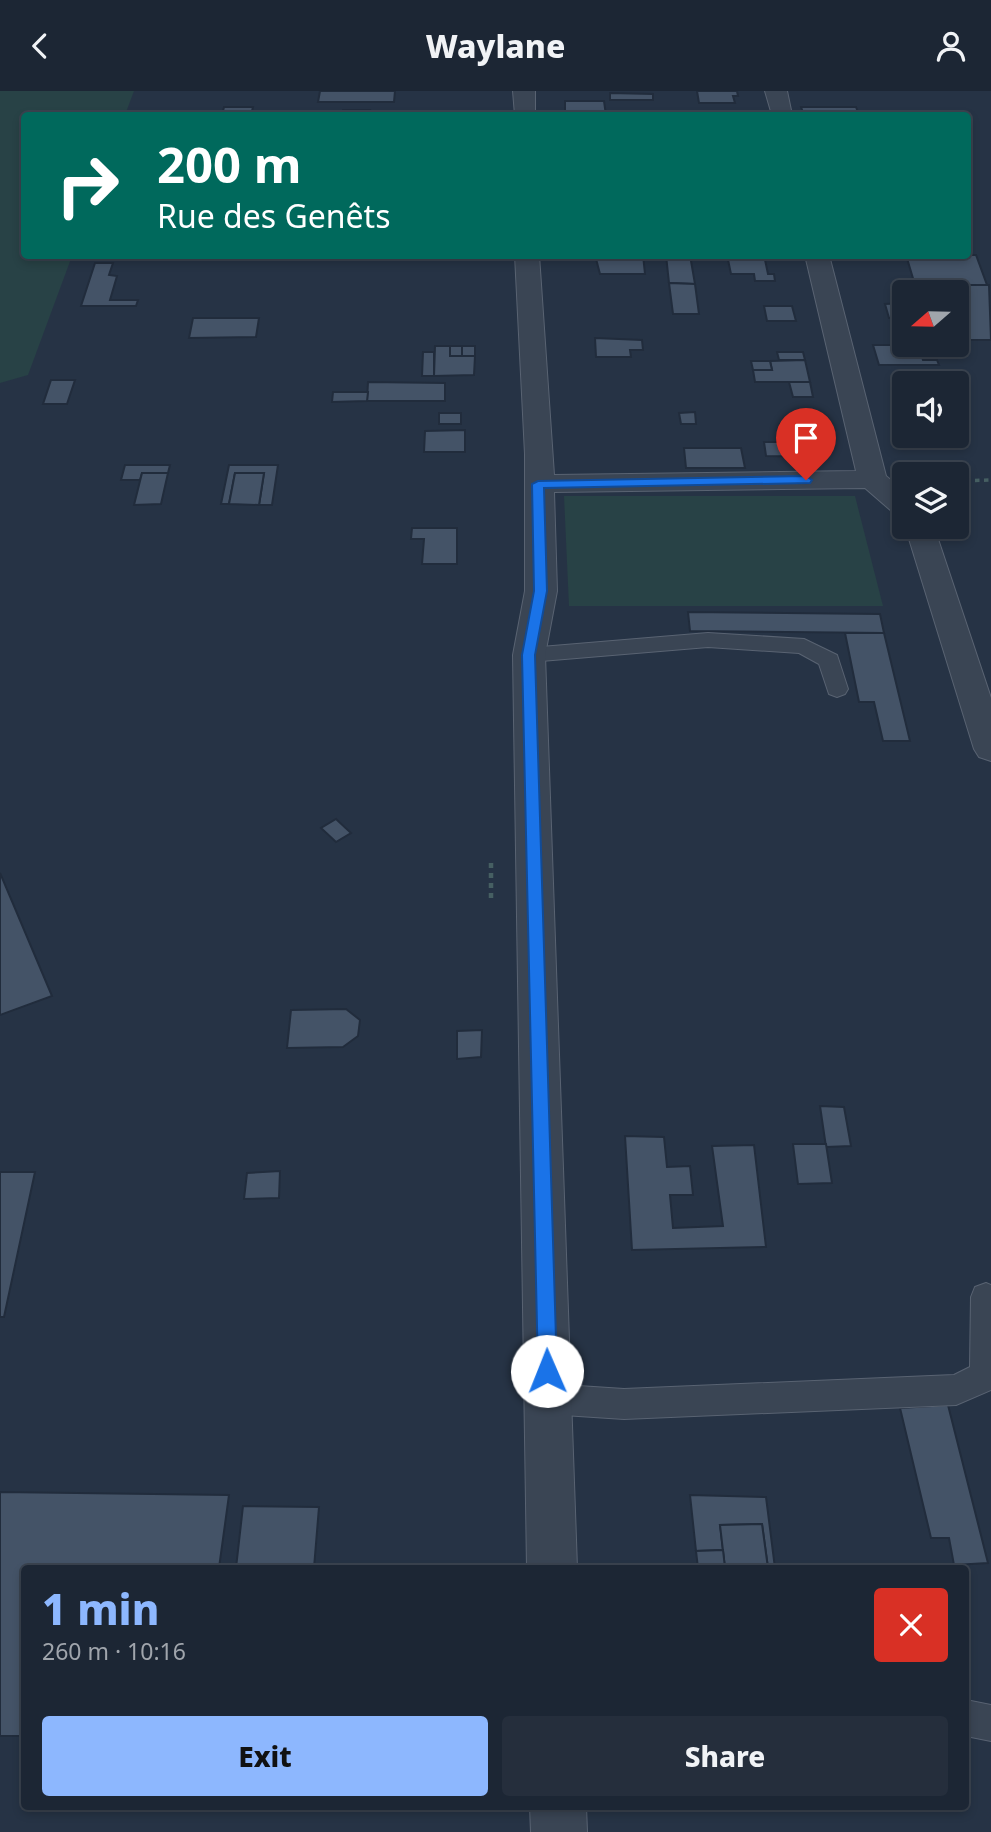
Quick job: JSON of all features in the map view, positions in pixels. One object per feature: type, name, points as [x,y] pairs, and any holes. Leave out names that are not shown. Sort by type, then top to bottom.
[{"type":"street","points":[[524,91],[525,112]]},
{"type":"street","points":[[776,91],[781,112]]},
{"type":"street","points":[[527,259],[541,591],[529,655],[552,1565]]},
{"type":"street","points":[[818,259],[872,479],[892,497]]},
{"type":"street","points":[[538,484],[872,479]]},
{"type":"street","points":[[923,539],[991,749]]},
{"type":"street","points":[[558,1810],[559,1832]]},
{"type":"lane","points":[[529,655],[708,640],[804,646],[829,660],[837,689]]},
{"type":"lane","points":[[548,1399],[624,1404],[957,1390],[986,1376],[986,1297]]},
{"type":"lane","points":[[969,1719],[991,1723]]},
{"type":"path","points":[[969,481],[991,480]]},
{"type":"green space","points":[[0,91],[134,91],[126,112],[21,112],[21,259],[71,259],[28,375],[0,383]]},
{"type":"green space","points":[[564,496],[855,496],[883,606],[569,606]]},
{"type":"building","points":[[320,91],[395,91],[394,102],[318,102]]},
{"type":"building","points":[[697,91],[737,91],[738,96],[733,96],[735,103],[699,103]]},
{"type":"building","points":[[610,93],[653,94],[653,100],[610,100]]},
{"type":"building","points":[[565,101],[604,101],[606,112],[565,112]]},
{"type":"building","points":[[224,107],[253,107],[252,112],[223,112]]},
{"type":"building","points":[[801,107],[856,107],[858,112],[803,112]]},
{"type":"building","points":[[343,110],[370,112],[342,112]]},
{"type":"building","points":[[971,255],[976,255],[987,285],[970,285],[970,280],[914,280],[907,259],[971,259]]},
{"type":"building","points":[[596,259],[643,259],[645,274],[600,274]]},
{"type":"building","points":[[666,259],[691,259],[695,284],[669,283]]},
{"type":"building","points":[[728,259],[765,259],[768,274],[774,274],[775,281],[755,281],[754,274],[731,274]]},
{"type":"building","points":[[95,263],[113,263],[109,275],[117,276],[110,300],[138,300],[136,306],[81,306]]},
{"type":"building","points":[[669,283],[695,284],[699,314],[673,314]]},
{"type":"building","points":[[970,285],[989,285],[991,340],[970,340]]},
{"type":"building","points":[[885,304],[892,304],[892,318],[889,318]]},
{"type":"building","points":[[764,306],[792,306],[796,321],[767,321]]},
{"type":"building","points":[[193,318],[259,318],[256,337],[189,338]]},
{"type":"building","points":[[595,338],[642,340],[643,350],[630,350],[631,357],[596,357]]},
{"type":"building","points":[[873,345],[892,345],[892,357],[922,357],[923,360],[937,360],[939,365],[879,365]]},
{"type":"building","points":[[435,346],[450,346],[450,356],[475,356],[474,375],[434,376]]},
{"type":"building","points":[[450,346],[462,346],[462,356],[450,356]]},
{"type":"building","points":[[462,346],[475,346],[475,356],[462,356]]},
{"type":"building","points":[[423,352],[434,352],[434,376],[422,376]]},
{"type":"building","points":[[777,352],[803,352],[805,360],[779,360]]},
{"type":"building","points":[[805,360],[810,382],[755,382],[753,370],[772,370],[770,361]]},
{"type":"building","points":[[751,361],[770,361],[772,370],[753,370]]},
{"type":"building","points":[[51,380],[75,380],[67,404],[43,404]]},
{"type":"building","points":[[368,382],[445,383],[445,401],[367,401]]},
{"type":"building","points":[[789,382],[810,382],[813,397],[793,397]]},
{"type":"building","points":[[333,392],[368,392],[367,401],[332,402]]},
{"type":"building","points":[[695,412],[696,424],[681,424],[679,413]]},
{"type":"building","points":[[439,413],[461,413],[461,424],[439,424]]},
{"type":"building","points":[[821,423],[828,457],[766,456],[764,442],[784,442],[780,424]]},
{"type":"building","points":[[465,430],[465,452],[424,452],[425,431]]},
{"type":"building","points":[[684,448],[741,448],[745,468],[686,468]]},
{"type":"building","points":[[125,465],[170,465],[168,473],[142,473],[140,480],[121,480]]},
{"type":"building","points":[[229,465],[278,465],[272,505],[259,505],[264,473],[235,473],[229,504],[221,504]]},
{"type":"building","points":[[142,473],[168,473],[161,504],[134,505]]},
{"type":"building","points":[[235,473],[264,473],[259,505],[229,504]]},
{"type":"building","points":[[412,528],[457,528],[457,564],[422,564],[424,539],[411,539]]},
{"type":"building","points":[[688,612],[880,614],[884,633],[690,631]]},
{"type":"building","points":[[845,633],[884,633],[910,741],[883,741],[874,702],[859,702]]},
{"type":"building","points":[[336,819],[351,833],[336,842],[321,828]]},
{"type":"building","points":[[0,873],[52,996],[0,1015]]},
{"type":"building","points":[[346,1009],[360,1020],[358,1036],[343,1047],[287,1048],[291,1010]]},
{"type":"building","points":[[482,1030],[481,1057],[457,1059],[457,1031]]},
{"type":"building","points":[[820,1106],[844,1107],[851,1146],[826,1147]]},
{"type":"building","points":[[625,1136],[664,1137],[667,1167],[690,1166],[693,1195],[670,1195],[673,1228],[723,1226],[712,1146],[754,1145],[766,1247],[632,1250]]},
{"type":"building","points":[[793,1144],[826,1144],[832,1183],[798,1184]]},
{"type":"building","points":[[280,1171],[279,1198],[244,1199],[247,1173]]},
{"type":"building","points":[[0,1172],[35,1172],[4,1317],[0,1317]]},
{"type":"building","points":[[948,1405],[988,1563],[954,1565],[949,1538],[931,1538],[900,1408]]},
{"type":"building","points":[[0,1492],[229,1495],[219,1565],[21,1565],[21,1736],[0,1736]]},
{"type":"building","points":[[690,1495],[766,1497],[775,1565],[768,1565],[762,1524],[720,1525],[723,1550],[696,1551]]},
{"type":"building","points":[[243,1506],[319,1507],[314,1565],[236,1565]]},
{"type":"building","points":[[762,1524],[768,1565],[725,1565],[720,1525]]},
{"type":"building","points":[[723,1550],[725,1565],[698,1565],[696,1551]]},
{"type":"route","points":[[547,1371],[529,655],[541,591],[538,484],[806,480]]}]
